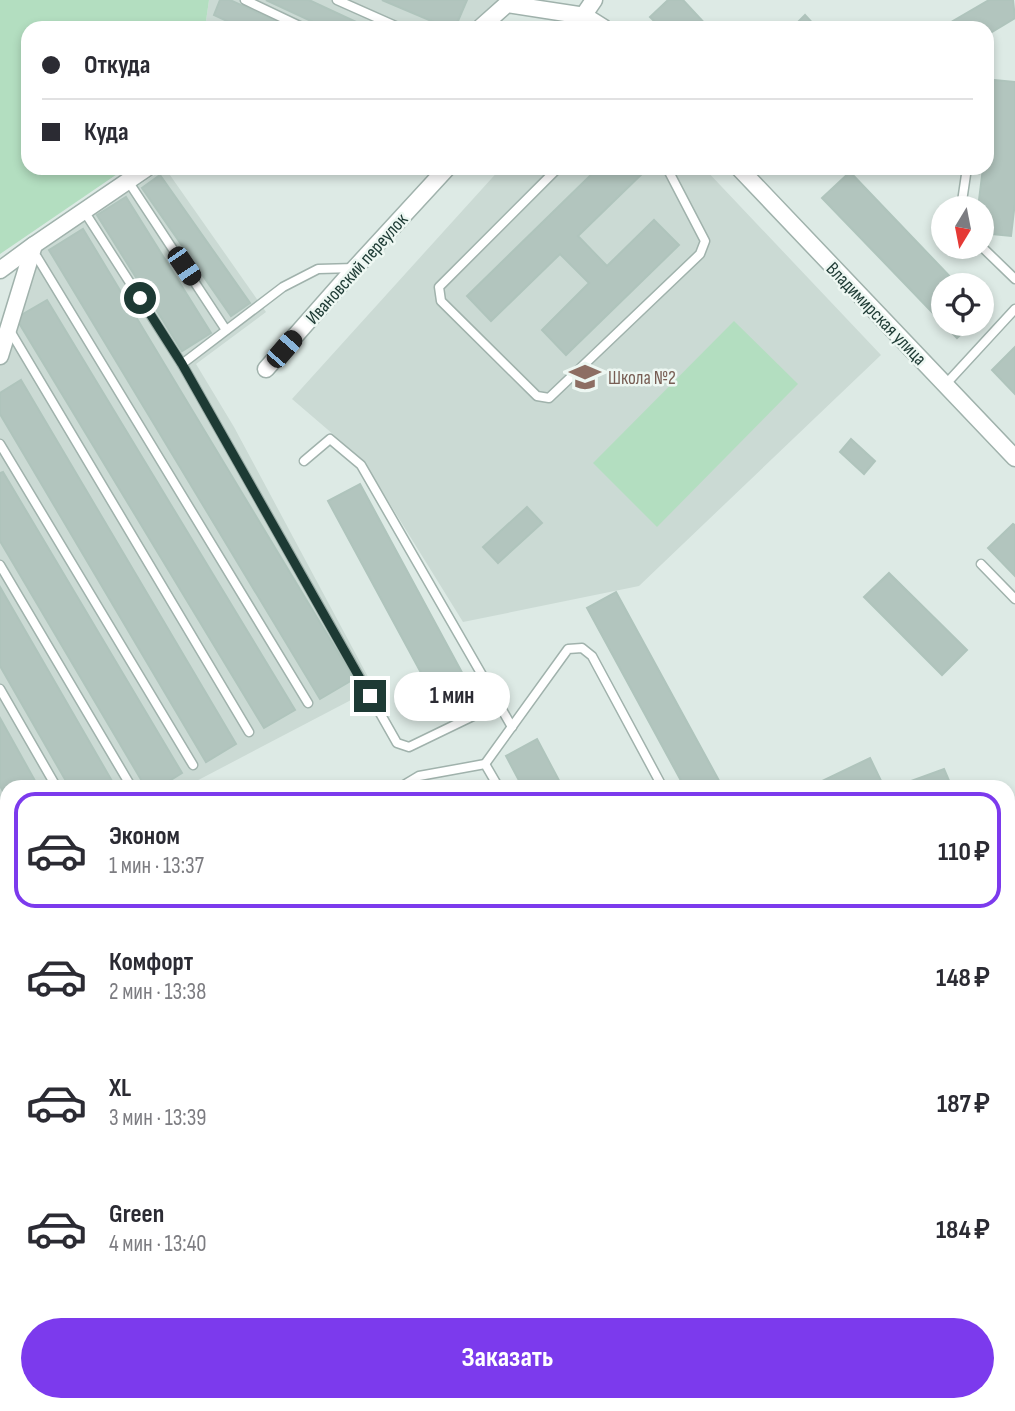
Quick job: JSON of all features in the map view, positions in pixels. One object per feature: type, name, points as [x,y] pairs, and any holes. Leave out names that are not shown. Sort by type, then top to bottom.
[{"type":"street","points":[[581,21],[594,0]]},
{"type":"street","points":[[486,21],[502,2],[576,21]]},
{"type":"street","points":[[0,270],[137,175]]},
{"type":"street","name":"Ивановский переулок","points":[[266,369],[441,175]]},
{"type":"street","name":"Владимирская улица","points":[[746,175],[1015,458]]},
{"type":"street","points":[[0,356],[32,249]]},
{"type":"lane","points":[[245,0],[289,21]]},
{"type":"lane","points":[[337,0],[384,21]]},
{"type":"lane","points":[[551,175],[439,287],[441,301],[537,397],[549,398],[699,254],[705,241],[671,175]]},
{"type":"lane","points":[[963,196],[966,175]]},
{"type":"lane","points":[[128,181],[226,330]]},
{"type":"lane","points":[[84,211],[182,364],[397,743],[409,747],[498,704]]},
{"type":"lane","points":[[32,249],[308,703]]},
{"type":"lane","points":[[994,259],[1015,279]]},
{"type":"lane","points":[[182,364],[283,287],[318,269],[355,268]]},
{"type":"lane","points":[[945,385],[1015,309]]},
{"type":"lane","points":[[7,326],[249,732]]},
{"type":"lane","points":[[304,461],[330,439],[361,465],[512,727]]},
{"type":"lane","points":[[0,444],[193,765]]},
{"type":"lane","points":[[981,564],[1015,599]]},
{"type":"lane","points":[[0,565],[127,780]]},
{"type":"lane","points":[[413,780],[419,776],[485,764],[568,649],[582,648],[592,656],[659,780]]},
{"type":"lane","points":[[0,690],[52,780]]},
{"type":"lane","points":[[485,764],[494,780]]},
{"type":"shaded area","points":[[209,0],[504,0],[473,21],[206,21]]},
{"type":"shaded area","points":[[154,175],[170,175],[266,312],[196,364],[234,427],[374,688],[198,780],[0,780],[0,331],[11,293],[41,249]]},
{"type":"shaded area","name":"Школа №2","points":[[495,175],[711,175],[881,355],[639,586],[463,622],[362,459],[292,399]]},
{"type":"green space","points":[[0,0],[209,0],[206,21],[21,21],[21,175],[116,175],[0,254]]},
{"type":"green space","points":[[734,321],[798,384],[657,527],[593,463]]},
{"type":"building","points":[[220,0],[230,0],[276,21],[227,21],[214,15]]},
{"type":"building","points":[[266,0],[309,0],[354,21],[311,21]]},
{"type":"building","points":[[382,0],[467,0],[458,21],[432,21]]},
{"type":"building","points":[[668,0],[683,0],[702,21],[654,21],[650,17]]},
{"type":"building","points":[[989,0],[1013,0],[1015,18],[994,31],[994,21],[953,21]]},
{"type":"building","points":[[805,15],[811,21],[799,21]]},
{"type":"building","points":[[994,80],[1015,82],[1015,202],[1011,236],[994,234],[994,196],[980,196],[982,175],[994,175]]},
{"type":"building","points":[[160,175],[250,303],[231,316],[142,188]]},
{"type":"building","points":[[591,175],[641,175],[578,236],[607,266],[654,220],[679,245],[566,355],[542,330],[589,283],[560,254],[491,321],[467,296]]},
{"type":"building","points":[[847,175],[853,175],[947,273],[931,273],[931,311],[822,198]]},
{"type":"building","points":[[126,197],[211,333],[182,351],[97,215]]},
{"type":"building","points":[[83,229],[354,679],[320,699],[49,250]]},
{"type":"building","points":[[47,300],[295,710],[264,728],[16,318]]},
{"type":"building","points":[[1015,347],[1015,394],[992,370]]},
{"type":"building","points":[[21,380],[236,744],[206,762],[0,414],[0,393]]},
{"type":"building","points":[[851,439],[875,461],[864,474],[840,452]]},
{"type":"building","points":[[3,472],[182,773],[171,780],[141,780],[0,541],[0,473]]},
{"type":"building","points":[[360,484],[478,702],[446,719],[328,501]]},
{"type":"building","points":[[527,507],[542,523],[498,563],[483,547]]},
{"type":"building","points":[[1015,525],[1015,576],[988,548]]},
{"type":"building","points":[[889,573],[967,650],[942,675],[864,597]]},
{"type":"building","points":[[0,587],[111,780],[65,780],[0,666]]},
{"type":"building","points":[[616,592],[719,780],[681,780],[587,608]]},
{"type":"building","points":[[0,718],[35,780],[0,780]]},
{"type":"building","points":[[537,739],[559,780],[519,780],[506,756]]},
{"type":"building","points":[[870,758],[881,780],[824,780]]},
{"type":"building","points":[[944,769],[949,780],[914,780]]},
{"type":"place","name":"Школа №2","points":[[585,377]]},
{"type":"route","points":[[140,298],[182,364],[370,696]]}]
